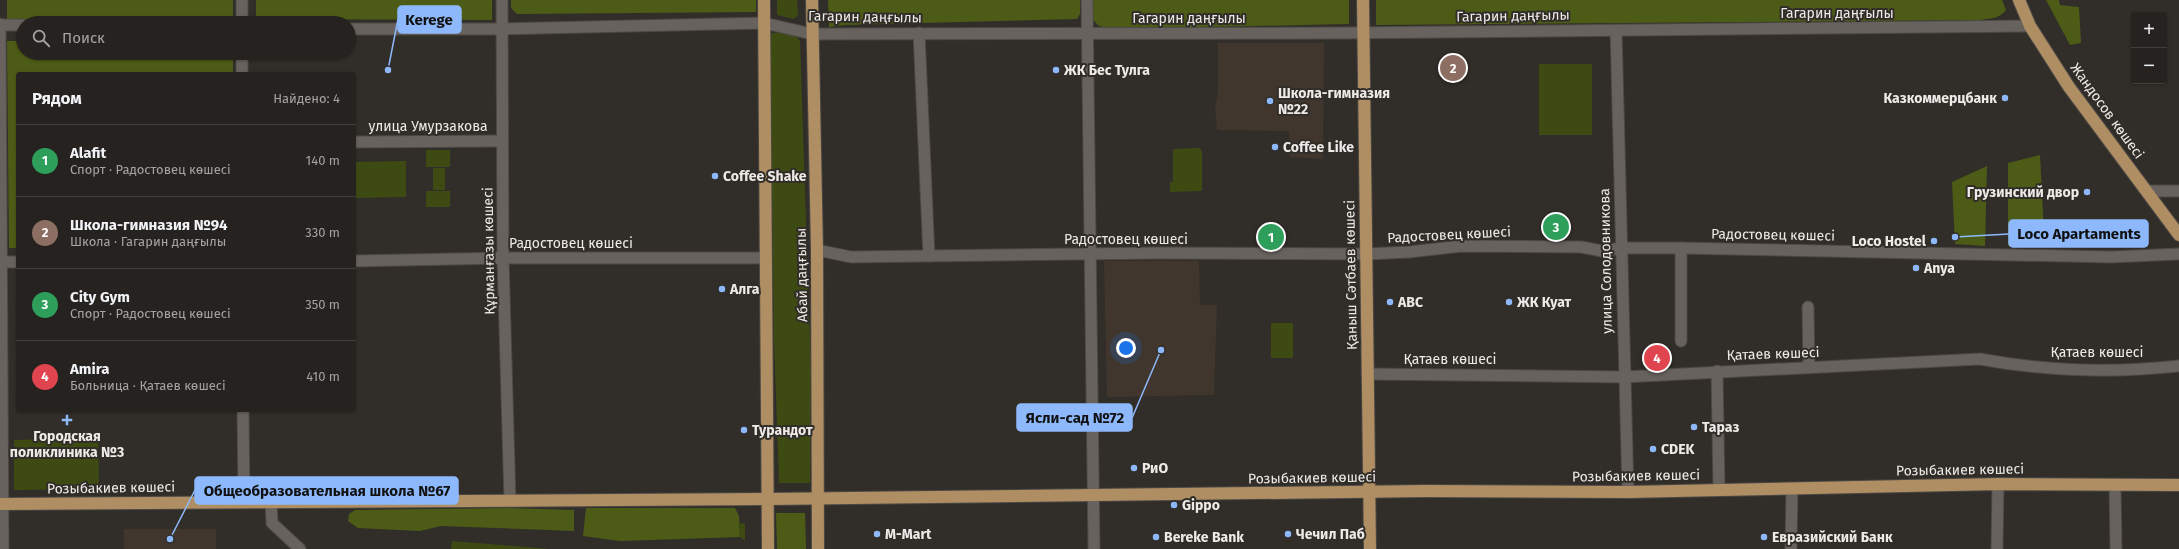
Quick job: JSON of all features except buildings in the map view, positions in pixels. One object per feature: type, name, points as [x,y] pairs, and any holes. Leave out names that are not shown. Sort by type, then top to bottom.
[{"type":"main road","points":[[764,0],[768,549]]},
{"type":"main road","name":"Абай даңғылы","points":[[812,0],[817,250],[818,549]]},
{"type":"main road","name":"Қаныш Сәтбаев көшесі","points":[[1363,0],[1370,549]]},
{"type":"main road","name":"Жандосов көшесі","points":[[2019,0],[2030,26],[2069,87],[2179,235]]},
{"type":"main road","name":"Розыбакиев көшесі","points":[[818,498],[1369,492],[1628,492],[1998,484],[2179,485]]},
{"type":"main road","points":[[768,499],[818,498]]},
{"type":"main road","name":"Розыбакиев көшесі","points":[[2,504],[768,499]]},
{"type":"street","points":[[242,0],[242,16]]},
{"type":"street","name":"Құрманғазы көшесі","points":[[502,0],[503,258],[510,501]]},
{"type":"street","points":[[1087,0],[1094,549]]},
{"type":"street","name":"Гагарин даңғылы","points":[[356,29],[502,29],[764,23],[812,34],[1087,32],[1364,33],[2030,26]]},
{"type":"street","points":[[3,549],[0,24],[16,25]]},
{"type":"street","name":"улица Солодовникова","points":[[1616,30],[1628,492]]},
{"type":"street","points":[[919,33],[929,256]]},
{"type":"street","points":[[242,60],[242,72]]},
{"type":"street","name":"улица Умурзакова","points":[[356,142],[502,141]]},
{"type":"street","points":[[2147,191],[2179,191]]},
{"type":"street","name":"Радостовец көшесі","points":[[817,250],[851,257],[1091,254],[1366,254],[1409,252],[1462,246],[1581,247],[1602,251],[1621,248],[1681,248],[2111,257],[2179,254]]},
{"type":"street","points":[[1681,248],[1681,341]]},
{"type":"street","name":"Радостовец көшесі","points":[[356,261],[503,258],[765,258]]},
{"type":"street","points":[[1,262],[16,262]]},
{"type":"street","points":[[1808,306],[1809,367]]},
{"type":"street","name":"Қатаев көшесі","points":[[1367,374],[1624,377],[1717,371],[1980,360],[2022,367],[2112,369],[2179,366]]},
{"type":"street","points":[[1717,371],[1719,490]]},
{"type":"street","points":[[243,412],[244,502]]},
{"type":"street","points":[[1997,549],[1998,484]]},
{"type":"street","points":[[2115,485],[2116,549]]},
{"type":"street","points":[[1791,549],[1792,489]]},
{"type":"street","points":[[271,502],[272,523],[300,549]]},
{"type":"shaded area","name":"Школа-гимназия №22","points":[[1218,43],[1324,43],[1323,159],[1290,157],[1289,131],[1217,130],[1215,109],[1218,92]]},
{"type":"shaded area","points":[[1104,261],[1199,261],[1200,305],[1217,305],[1214,395],[1107,397]]},
{"type":"shaded area","points":[[124,529],[216,529],[216,549],[124,549]]},
{"type":"green space","points":[[7,0],[233,0],[233,16],[16,16],[16,20],[7,20]]},
{"type":"green space","points":[[256,0],[492,0],[492,20],[356,19],[356,16],[256,16]]},
{"type":"green space","points":[[511,0],[756,0],[756,12],[517,14],[511,8]]},
{"type":"green space","points":[[777,0],[797,0],[798,15],[794,19],[777,15]]},
{"type":"green space","points":[[828,0],[1080,0],[1080,14],[1077,19],[845,25],[829,27]]},
{"type":"green space","points":[[1093,0],[1349,0],[1349,24],[1111,29],[1099,26],[1093,20]]},
{"type":"green space","points":[[1376,0],[2002,0],[2006,10],[1998,17],[1981,20],[1376,25]]},
{"type":"green space","points":[[2046,0],[2059,0],[2060,5],[2079,7],[2081,43],[2070,45]]},
{"type":"green space","points":[[782,32],[796,36],[800,41],[811,373],[810,483],[779,483],[774,338],[770,37],[772,33]]},
{"type":"green space","points":[[7,41],[16,41],[16,60],[233,60],[233,72],[16,72],[16,248],[9,248]]},
{"type":"green space","points":[[1539,64],[1592,64],[1592,135],[1539,135]]},
{"type":"green space","points":[[1200,148],[1202,152],[1202,191],[1170,192],[1170,182],[1173,182],[1173,149]]},
{"type":"green space","points":[[426,150],[450,150],[450,167],[426,167]]},
{"type":"green space","points":[[2040,155],[2044,234],[2008,246],[2008,163]]},
{"type":"green space","points":[[406,161],[406,197],[356,198],[356,162]]},
{"type":"green space","points":[[1987,166],[1985,246],[1955,244],[1952,182]]},
{"type":"green space","points":[[433,168],[445,168],[445,190],[433,190]]},
{"type":"green space","points":[[426,191],[450,191],[450,207],[426,207]]},
{"type":"green space","points":[[1271,323],[1293,323],[1293,358],[1271,358]]},
{"type":"green space","points":[[98,438],[99,489],[14,490],[14,440]]},
{"type":"green space","points":[[508,508],[574,510],[574,531],[441,526],[420,531],[358,528],[348,521],[349,514],[355,510]]},
{"type":"green space","points":[[586,508],[735,508],[739,516],[740,537],[620,541],[583,536]]},
{"type":"green space","points":[[776,513],[805,513],[806,549],[777,549]]},
{"type":"green space","points":[[740,523],[745,524],[745,541],[740,537]]},
{"type":"green space","points":[[452,541],[549,549],[451,549]]},
{"type":"place","name":"Школа-гимназия №94","points":[[1453,68]]},
{"type":"place","name":"Kerege","points":[[388,70]]},
{"type":"place","name":"ЖК Бес Тулга","points":[[1056,70]]},
{"type":"place","name":"Казкоммерцбанк","points":[[2005,98]]},
{"type":"place","name":"Школа-гимназия №22","points":[[1270,101]]},
{"type":"place","name":"Coffee Like","points":[[1275,147]]},
{"type":"place","name":"Coffee Shake","points":[[715,176]]},
{"type":"place","name":"Грузинский двор","points":[[2087,192]]},
{"type":"place","name":"City Gym","points":[[1556,227]]},
{"type":"place","name":"Alafit","points":[[1271,237]]},
{"type":"place","name":"Loco Apartaments","points":[[1955,237]]},
{"type":"place","name":"Loco Hostel","points":[[1934,241]]},
{"type":"place","name":"Anya","points":[[1916,268]]},
{"type":"place","name":"Алга","points":[[722,289]]},
{"type":"place","name":"ABC","points":[[1390,302]]},
{"type":"place","name":"ЖК Куат","points":[[1509,302]]},
{"type":"place","name":"Ясли-сад №72","points":[[1161,350]]},
{"type":"place","name":"Amira","points":[[1657,358]]},
{"type":"place","name":"Городская поликлиника №3","points":[[67,420]]},
{"type":"place","name":"Тараз","points":[[1694,427]]},
{"type":"place","name":"Турандот","points":[[744,430]]},
{"type":"place","name":"CDEK","points":[[1653,449]]},
{"type":"place","name":"РиО","points":[[1134,468]]},
{"type":"place","name":"Gippo","points":[[1174,505]]},
{"type":"place","name":"M-Mart","points":[[877,534]]},
{"type":"place","name":"Чечил Паб","points":[[1288,534]]},
{"type":"place","name":"Bereke Bank","points":[[1156,537]]},
{"type":"place","name":"Евразийский Банк","points":[[1764,537]]},
{"type":"place","name":"Общеобразовательная школа №67","points":[[170,539]]}]
